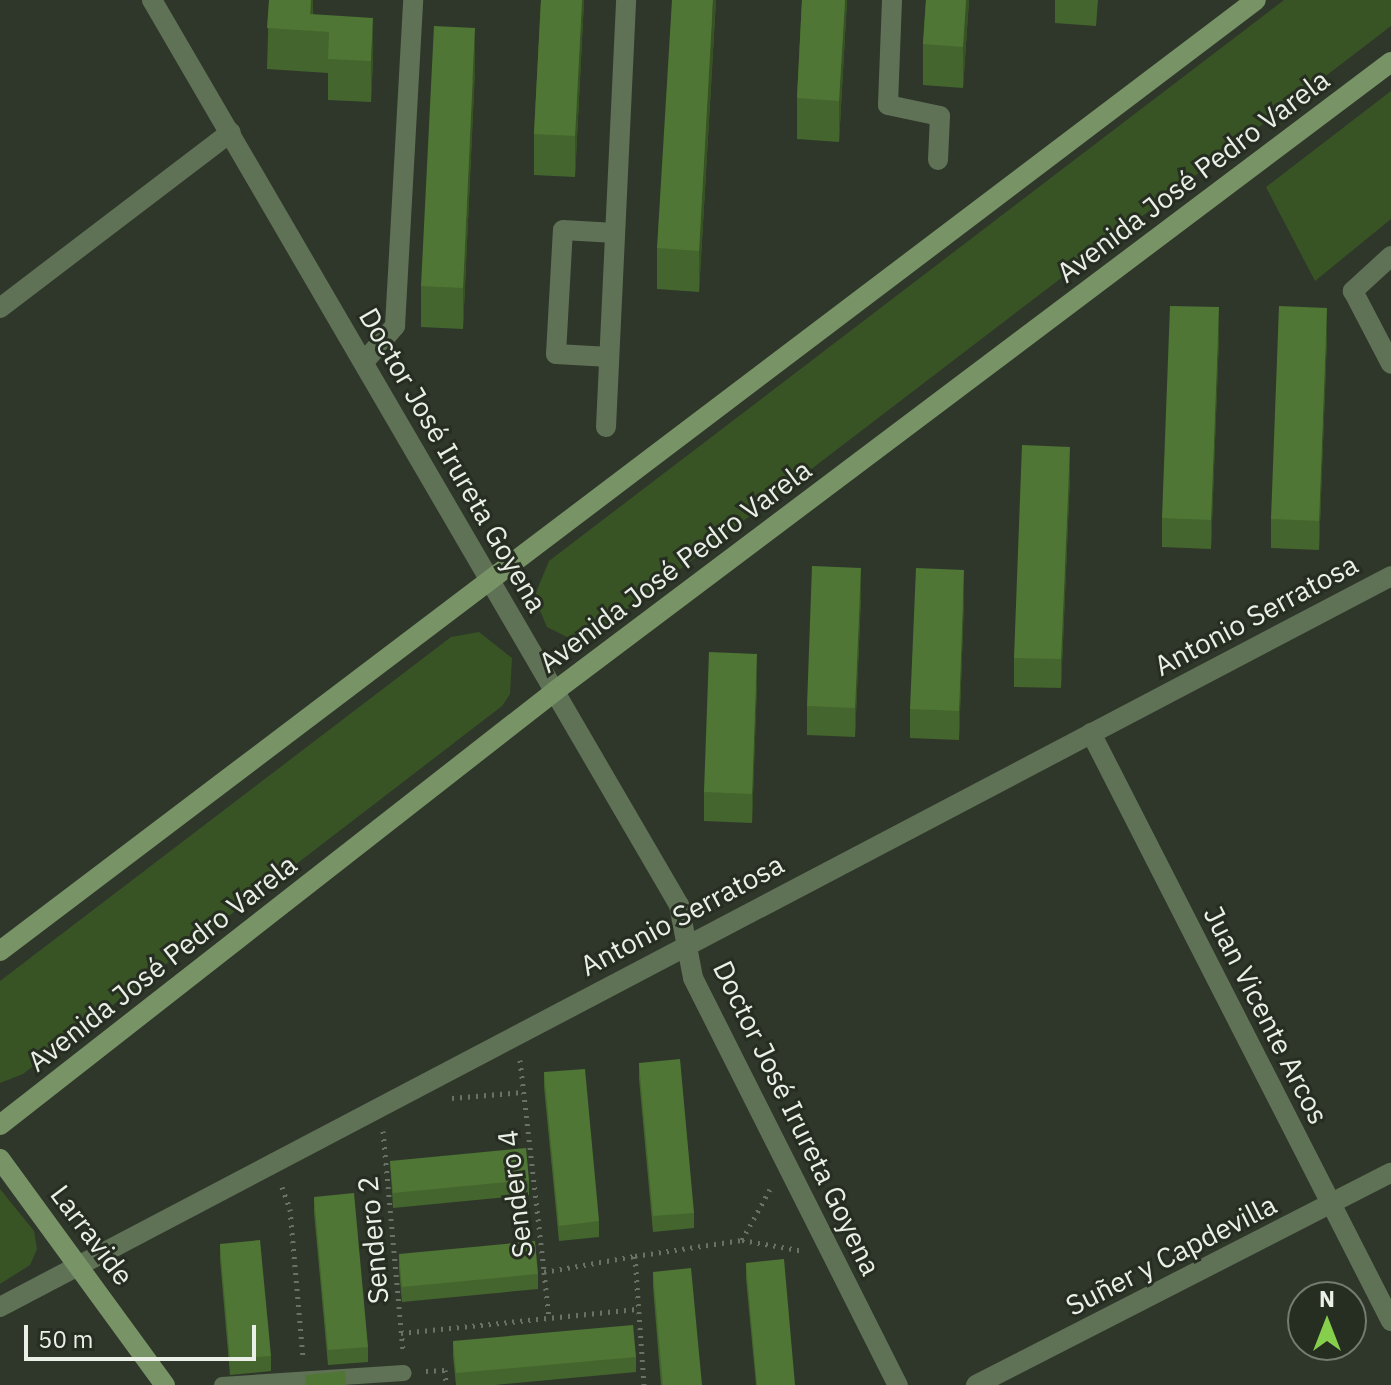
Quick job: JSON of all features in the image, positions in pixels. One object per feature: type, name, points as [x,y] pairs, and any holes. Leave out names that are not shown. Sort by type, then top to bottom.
[{"type":"street","name":"Doctor José Irureta Goyena","points":[[152,0],[679,905],[693,978],[787,1159],[898,1385]]},
{"type":"street","points":[[364,362],[395,326],[413,0]]},
{"type":"street","points":[[606,427],[626,0]]},
{"type":"street","points":[[892,0],[888,105],[940,116],[938,160]]},
{"type":"street","points":[[0,951],[489,577],[1256,0]]},
{"type":"street","name":"Avenida José Pedro Varela","points":[[0,1125],[555,691],[1391,62]]},
{"type":"street","points":[[0,308],[231,132]]},
{"type":"street","points":[[609,357],[556,354],[563,230],[615,233]]},
{"type":"street","points":[[1391,256],[1353,291],[1391,364]]},
{"type":"street","name":"Antonio Serratosa","points":[[0,1307],[272,1161],[518,1035],[686,943],[1391,576]]},
{"type":"street","name":"Juan Vicente Arcos","points":[[1091,733],[1391,1321]]},
{"type":"street","name":"Larravide","points":[[0,1159],[81,1264],[165,1385]]},
{"type":"street","name":"Suñer y Capdevilla","points":[[976,1385],[1391,1173]]},
{"type":"lane","points":[[222,1385],[404,1373]]},
{"type":"path","name":"Sendero 4","points":[[518,1035],[544,1272],[742,1240],[834,1256]]},
{"type":"path","name":"Sendero 2","points":[[381,1105],[404,1373]]},
{"type":"path","points":[[742,1240],[787,1159]]},
{"type":"path","points":[[272,1161],[290,1209],[305,1379]]},
{"type":"path","points":[[635,1256],[644,1385]]},
{"type":"path","points":[[544,1272],[549,1318]]},
{"type":"path","points":[[401,1333],[639,1309]]},
{"type":"path","points":[[404,1373],[445,1370],[446,1385]]},
{"type":"green space","points":[[1284,0],[1391,0],[1391,26],[598,632],[571,639],[547,627],[534,597],[549,561]]},
{"type":"green space","points":[[1391,91],[1391,219],[1315,281],[1266,187]]},
{"type":"green space","points":[[479,632],[512,658],[510,694],[502,706],[23,1074],[0,1083],[0,981],[451,637]]},
{"type":"green space","points":[[0,1189],[34,1231],[37,1249],[30,1265],[0,1284]]},
{"type":"building","points":[[269,0],[311,0],[310,14],[373,18],[371,61],[328,59],[329,32],[267,28]]},
{"type":"building","points":[[541,0],[582,0],[575,136],[534,134]]},
{"type":"building","points":[[672,0],[713,0],[699,251],[657,248]]},
{"type":"building","points":[[802,0],[845,0],[839,101],[797,98]]},
{"type":"building","points":[[926,0],[966,0],[963,47],[923,44]]},
{"type":"building","points":[[434,26],[475,28],[463,288],[421,286]]},
{"type":"building","points":[[1170,306],[1219,307],[1211,520],[1162,518]]},
{"type":"building","points":[[1279,306],[1327,308],[1319,521],[1271,519]]},
{"type":"building","points":[[1022,445],[1070,447],[1061,659],[1014,658]]},
{"type":"building","points":[[812,566],[861,568],[855,708],[807,706]]},
{"type":"building","points":[[916,568],[964,570],[959,711],[910,709]]},
{"type":"building","points":[[709,652],[757,654],[752,794],[704,792]]},
{"type":"building","points":[[680,1059],[694,1213],[653,1216],[639,1063]]},
{"type":"building","points":[[585,1069],[599,1221],[559,1226],[544,1072]]},
{"type":"building","points":[[526,1148],[529,1180],[393,1193],[390,1161]]},
{"type":"building","points":[[354,1193],[368,1347],[328,1350],[314,1197]]},
{"type":"building","points":[[260,1240],[271,1356],[230,1359],[220,1244]]},
{"type":"building","points":[[535,1241],[538,1274],[402,1287],[399,1254]]},
{"type":"building","points":[[784,1259],[795,1385],[757,1385],[746,1263]]},
{"type":"building","points":[[691,1268],[702,1385],[663,1385],[653,1272]]},
{"type":"building","points":[[633,1325],[636,1357],[456,1373],[453,1341]]},
{"type":"building","points":[[345,1371],[346,1385],[306,1385],[305,1375]]}]
